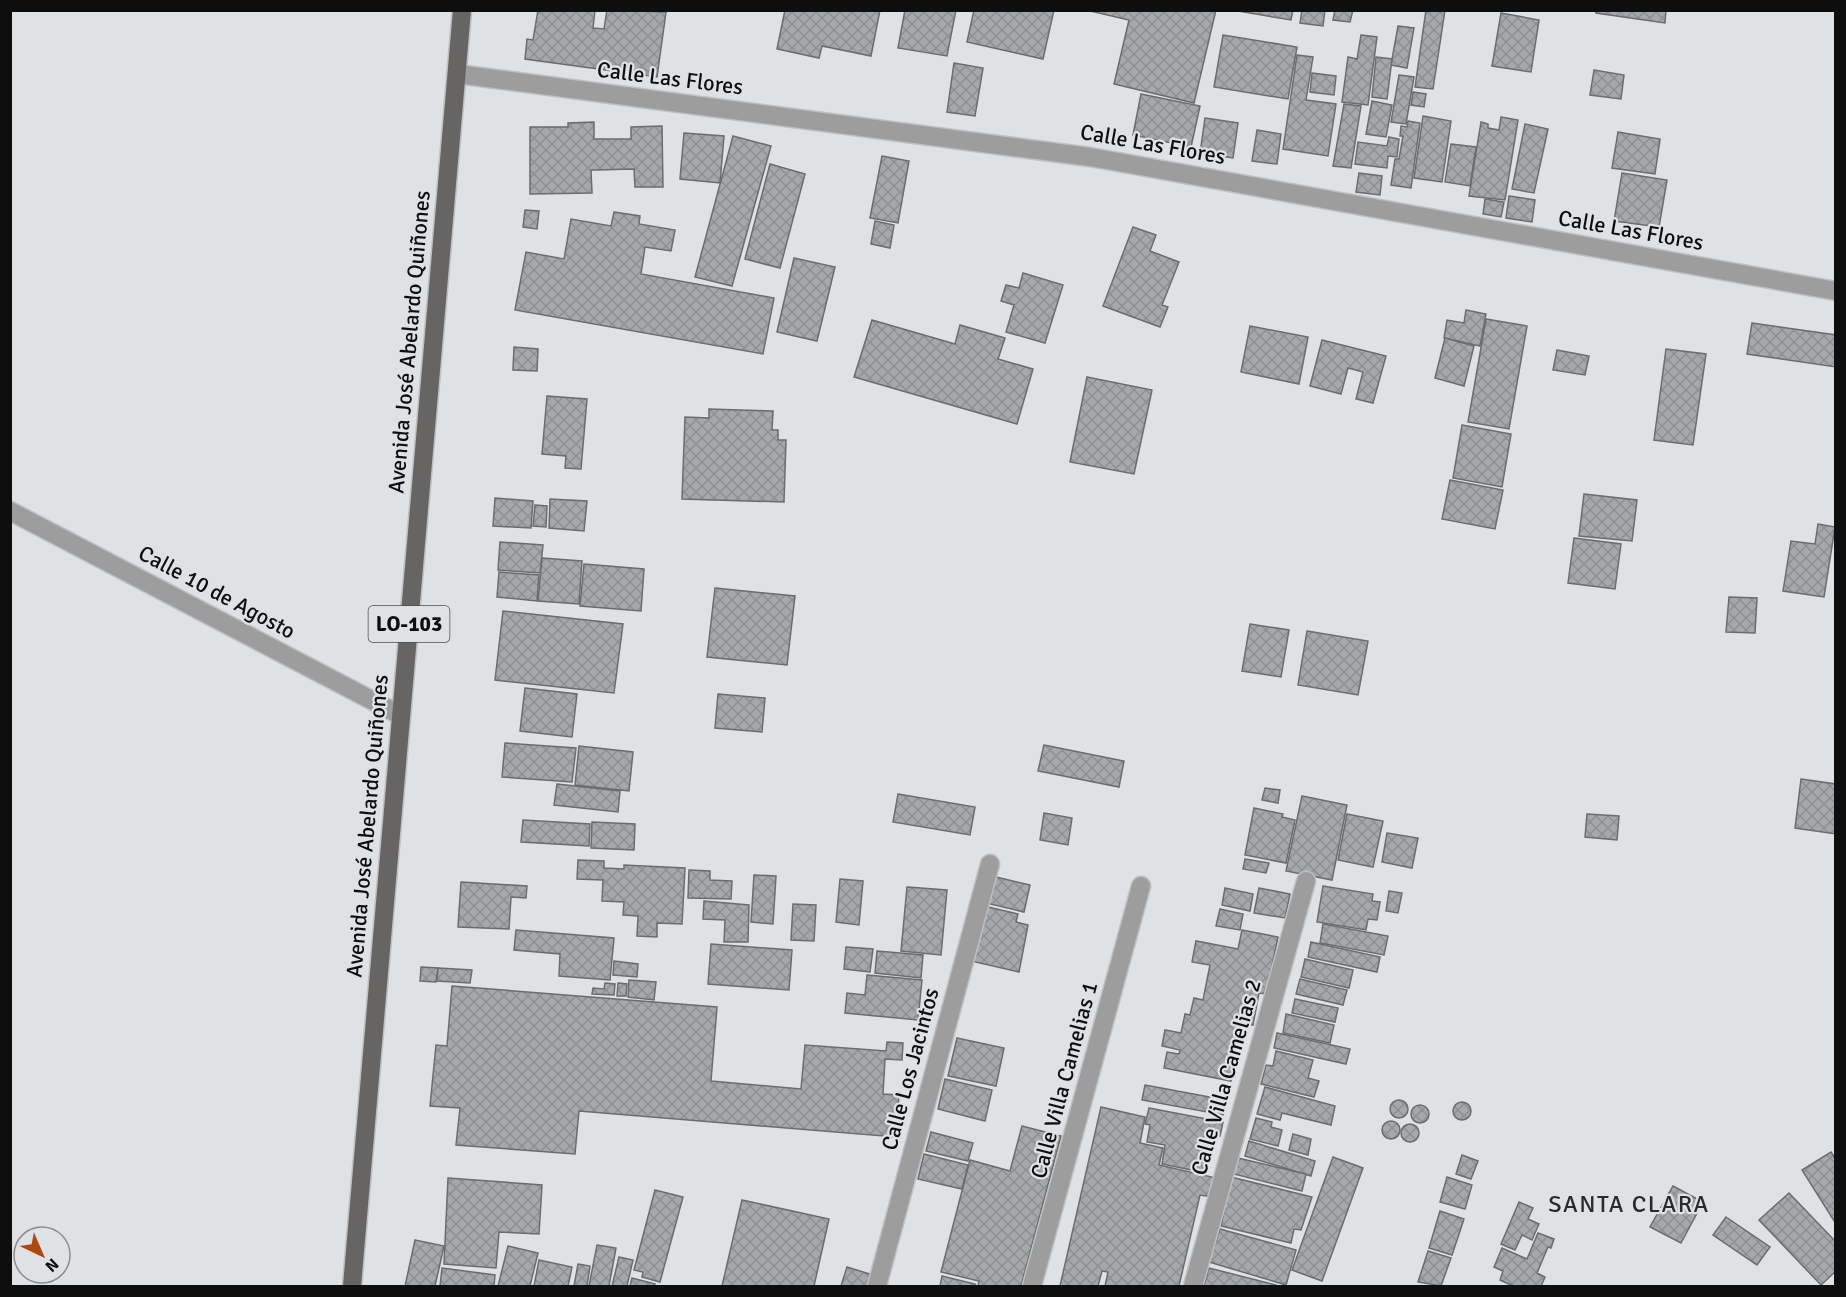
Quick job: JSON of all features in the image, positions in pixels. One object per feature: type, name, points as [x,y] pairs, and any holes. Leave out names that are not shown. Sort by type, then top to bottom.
[{"type":"main road","name":"Avenida José Abelardo Quiñones","points":[[352,1287],[462,10]]},
{"type":"street","name":"Calle Las Flores","points":[[457,74],[1089,157],[1836,291]]},
{"type":"street","name":"Calle 10 de Agosto","points":[[10,511],[400,715]]},
{"type":"street","name":"Calle Los Jacintos","points":[[878,1287],[990,864]]},
{"type":"street","name":"Calle Villa Camelias 2","points":[[1193,1287],[1306,881]]},
{"type":"street","name":"Calle Villa Camelias 1","points":[[1032,1287],[1141,886]]},
{"type":"building","points":[[538,10],[595,10],[593,28],[604,29],[607,10],[666,12],[657,77],[525,59],[527,39],[533,40]]},
{"type":"building","points":[[785,10],[880,10],[871,56],[822,46],[819,58],[777,49]]},
{"type":"building","points":[[905,10],[956,10],[947,56],[898,48]]},
{"type":"building","points":[[974,10],[1054,10],[1043,59],[967,42]]},
{"type":"building","points":[[1086,10],[1216,10],[1194,103],[1114,84],[1129,20]]},
{"type":"building","points":[[1232,10],[1293,10],[1291,20]]},
{"type":"building","points":[[1302,10],[1325,10],[1323,26],[1300,23]]},
{"type":"building","points":[[1335,10],[1353,10],[1350,22],[1333,20]]},
{"type":"building","points":[[1426,10],[1445,10],[1433,89],[1415,87]]},
{"type":"building","points":[[1596,10],[1666,10],[1665,23],[1596,13]]},
{"type":"building","points":[[1501,13],[1539,20],[1531,72],[1492,66]]},
{"type":"building","points":[[1398,26],[1414,28],[1407,68],[1391,65]]},
{"type":"building","points":[[1223,35],[1297,47],[1288,99],[1214,87]]},
{"type":"building","points":[[1361,35],[1377,37],[1368,105],[1342,102],[1348,57],[1357,59]]},
{"type":"building","points":[[1297,55],[1313,57],[1306,100],[1336,104],[1328,156],[1283,149]]},
{"type":"building","points":[[1376,57],[1392,59],[1387,99],[1372,97]]},
{"type":"building","points":[[954,63],[983,68],[975,116],[947,112]]},
{"type":"building","points":[[1594,70],[1624,75],[1621,99],[1590,95]]},
{"type":"building","points":[[1312,73],[1336,76],[1334,95],[1310,92]]},
{"type":"building","points":[[1399,75],[1414,77],[1406,124],[1391,122]]},
{"type":"building","points":[[1413,92],[1426,94],[1424,107],[1411,105]]},
{"type":"building","points":[[1141,94],[1200,106],[1191,147],[1133,135]]},
{"type":"building","points":[[1372,101],[1392,105],[1386,137],[1366,134]]},
{"type":"building","points":[[1344,104],[1361,106],[1351,168],[1333,166]]},
{"type":"building","points":[[1423,116],[1451,121],[1442,182],[1414,178]]},
{"type":"building","points":[[1501,117],[1518,120],[1505,200],[1469,196],[1481,122],[1488,124],[1488,128],[1499,130]]},
{"type":"building","points":[[1205,118],[1238,123],[1233,158],[1200,153]]},
{"type":"building","points":[[1408,121],[1420,123],[1411,188],[1391,185],[1395,159],[1399,159],[1403,136],[1400,136],[1401,126],[1407,127]]},
{"type":"building","points":[[594,122],[594,139],[631,139],[631,127],[662,126],[663,187],[635,187],[634,169],[591,170],[592,193],[530,194],[530,127],[568,127],[568,123]]},
{"type":"building","points":[[1525,124],[1548,129],[1534,193],[1512,189]]},
{"type":"building","points":[[1257,130],[1281,134],[1277,164],[1252,161]]},
{"type":"building","points":[[1618,132],[1660,139],[1655,174],[1612,168]]},
{"type":"building","points":[[684,133],[724,136],[720,183],[680,179]]},
{"type":"building","points":[[733,136],[771,146],[732,286],[695,277]]},
{"type":"building","points":[[1389,137],[1399,139],[1397,157],[1388,156],[1387,168],[1355,164],[1358,142],[1387,146]]},
{"type":"building","points":[[1451,144],[1476,147],[1470,186],[1445,182]]},
{"type":"building","points":[[882,156],[909,161],[898,223],[870,218]]},
{"type":"building","points":[[770,164],[805,174],[780,268],[745,259]]},
{"type":"building","points":[[1359,173],[1382,176],[1380,195],[1356,192]]},
{"type":"building","points":[[1622,173],[1667,180],[1659,227],[1614,221]]},
{"type":"building","points":[[1509,196],[1535,200],[1532,222],[1506,218]]},
{"type":"building","points":[[1485,199],[1504,202],[1501,217],[1483,214]]},
{"type":"building","points":[[525,210],[539,211],[537,229],[523,227]]},
{"type":"building","points":[[614,212],[640,216],[639,224],[675,230],[671,251],[645,247],[641,274],[774,298],[763,354],[515,310],[526,252],[564,259],[571,219],[611,226]]},
{"type":"building","points":[[875,221],[894,225],[890,248],[871,244]]},
{"type":"building","points":[[1133,227],[1156,235],[1150,251],[1179,262],[1162,305],[1168,307],[1160,327],[1103,306]]},
{"type":"building","points":[[794,258],[835,267],[817,341],[777,332]]},
{"type":"building","points":[[1023,273],[1063,285],[1045,343],[1006,332],[1014,305],[1001,301],[1006,285],[1019,288]]},
{"type":"building","points":[[1466,310],[1486,314],[1480,346],[1444,338],[1447,320],[1464,323]]},
{"type":"building","points":[[1486,319],[1527,326],[1509,429],[1468,422]]},
{"type":"building","points":[[872,320],[955,344],[960,325],[1005,338],[998,359],[1033,369],[1017,424],[854,377]]},
{"type":"building","points":[[1752,323],[1836,335],[1836,367],[1747,354]]},
{"type":"building","points":[[1250,326],[1308,337],[1299,384],[1241,372]]},
{"type":"building","points":[[1445,338],[1474,346],[1464,386],[1435,378]]},
{"type":"building","points":[[1322,340],[1386,356],[1373,403],[1356,399],[1363,372],[1348,368],[1341,394],[1310,386]]},
{"type":"building","points":[[514,347],[538,349],[537,371],[513,370]]},
{"type":"building","points":[[1666,349],[1706,354],[1693,445],[1654,440]]},
{"type":"building","points":[[1557,350],[1589,356],[1585,375],[1553,370]]},
{"type":"building","points":[[1087,377],[1152,390],[1134,474],[1070,462]]},
{"type":"building","points":[[547,396],[587,399],[581,469],[565,468],[566,456],[542,454]]},
{"type":"building","points":[[709,409],[773,411],[772,430],[778,430],[778,440],[786,440],[784,502],[682,499],[685,417],[709,418]]},
{"type":"building","points":[[1462,425],[1511,434],[1502,487],[1453,478]]},
{"type":"building","points":[[1450,480],[1503,490],[1495,529],[1442,519]]},
{"type":"building","points":[[1584,494],[1637,500],[1632,541],[1579,536]]},
{"type":"building","points":[[495,498],[533,501],[531,528],[493,526]]},
{"type":"building","points":[[550,499],[587,501],[584,531],[549,528]]},
{"type":"building","points":[[535,505],[547,506],[546,527],[533,526]]},
{"type":"building","points":[[1818,524],[1835,527],[1824,597],[1783,591],[1791,541],[1815,544]]},
{"type":"building","points":[[1574,538],[1621,544],[1615,589],[1568,583]]},
{"type":"building","points":[[500,542],[543,545],[540,573],[498,570]]},
{"type":"building","points":[[542,558],[582,561],[579,604],[538,601]]},
{"type":"building","points":[[584,564],[644,569],[641,611],[580,606]]},
{"type":"building","points":[[499,572],[539,575],[537,601],[497,597]]},
{"type":"building","points":[[715,588],[795,596],[787,665],[707,657]]},
{"type":"building","points":[[1729,597],[1757,598],[1755,633],[1726,632]]},
{"type":"building","points":[[503,611],[623,624],[614,693],[495,680]]},
{"type":"building","points":[[1250,624],[1289,630],[1281,677],[1242,671]]},
{"type":"building","points":[[1307,631],[1368,641],[1358,695],[1298,685]]},
{"type":"building","points":[[525,688],[577,694],[572,737],[520,731]]},
{"type":"building","points":[[718,694],[765,698],[762,732],[715,728]]},
{"type":"building","points":[[505,743],[576,748],[572,782],[502,777]]},
{"type":"building","points":[[1044,745],[1124,761],[1119,787],[1038,771]]},
{"type":"building","points":[[579,746],[633,752],[629,791],[575,785]]},
{"type":"building","points":[[1801,779],[1836,784],[1836,834],[1795,828]]},
{"type":"building","points":[[557,784],[620,791],[618,812],[554,805]]},
{"type":"building","points":[[1265,788],[1280,790],[1278,803],[1262,800]]},
{"type":"building","points":[[898,794],[975,807],[970,835],[893,822]]},
{"type":"building","points":[[1302,796],[1347,805],[1332,880],[1286,871]]},
{"type":"building","points":[[1254,808],[1283,814],[1282,817],[1295,820],[1286,863],[1245,855]]},
{"type":"building","points":[[1044,813],[1072,818],[1068,845],[1040,840]]},
{"type":"building","points":[[1347,814],[1383,821],[1373,867],[1338,860]]},
{"type":"building","points":[[1587,814],[1619,816],[1617,840],[1585,837]]},
{"type":"building","points":[[523,820],[590,824],[589,846],[521,842]]},
{"type":"building","points":[[592,822],[635,824],[634,850],[591,848]]},
{"type":"building","points":[[1387,833],[1418,838],[1412,868],[1382,862]]},
{"type":"building","points":[[1245,859],[1269,863],[1266,873],[1243,869]]},
{"type":"building","points":[[578,860],[604,861],[604,868],[624,869],[624,865],[685,868],[682,924],[657,923],[657,937],[637,936],[638,916],[623,915],[624,902],[602,901],[603,880],[577,879]]},
{"type":"building","points":[[689,870],[710,871],[710,880],[732,881],[731,899],[688,898]]},
{"type":"building","points":[[754,875],[776,876],[773,924],[751,922]]},
{"type":"building","points":[[992,876],[1030,885],[1024,912],[986,903]]},
{"type":"building","points":[[840,879],[863,881],[859,925],[836,922]]},
{"type":"building","points":[[461,882],[527,886],[526,898],[511,897],[509,929],[458,927]]},
{"type":"building","points":[[1323,886],[1373,894],[1372,901],[1380,902],[1377,920],[1368,919],[1366,930],[1317,922]]},
{"type":"building","points":[[907,887],[947,890],[941,955],[901,951]]},
{"type":"building","points":[[1225,888],[1253,894],[1250,911],[1222,905]]},
{"type":"building","points":[[1259,888],[1290,894],[1285,918],[1254,913]]},
{"type":"building","points":[[1389,891],[1402,893],[1398,913],[1386,911]]},
{"type":"building","points":[[704,901],[749,905],[748,942],[724,942],[725,920],[703,919]]},
{"type":"building","points":[[793,904],[816,905],[814,941],[791,940]]},
{"type":"building","points":[[984,906],[1018,914],[1016,922],[1028,925],[1019,972],[971,961]]},
{"type":"building","points":[[1220,909],[1243,914],[1240,930],[1216,926]]},
{"type":"building","points":[[1323,924],[1388,936],[1384,955],[1320,943]]},
{"type":"building","points":[[516,930],[614,938],[610,980],[559,976],[560,954],[514,950]]},
{"type":"building","points":[[1242,930],[1278,937],[1266,994],[1259,993],[1253,1025],[1243,1023],[1231,1081],[1164,1068],[1167,1052],[1179,1054],[1180,1050],[1162,1046],[1165,1030],[1181,1033],[1185,1014],[1190,1015],[1194,998],[1203,1000],[1210,965],[1192,962],[1196,941],[1238,949]]},
{"type":"building","points":[[1311,942],[1380,957],[1377,972],[1308,957]]},
{"type":"building","points":[[711,944],[792,950],[789,990],[708,984]]},
{"type":"building","points":[[846,947],[873,949],[870,972],[844,969]]},
{"type":"building","points":[[877,951],[923,955],[921,978],[875,973]]},
{"type":"building","points":[[1305,959],[1353,970],[1349,988],[1301,977]]},
{"type":"building","points":[[614,961],[638,964],[637,977],[613,975]]},
{"type":"building","points":[[421,967],[438,968],[436,982],[420,981]]},
{"type":"building","points":[[438,968],[472,970],[470,983],[437,981]]},
{"type":"building","points":[[867,975],[922,980],[918,1020],[845,1013],[847,993],[865,995]]},
{"type":"building","points":[[1300,979],[1347,990],[1343,1005],[1296,994]]},
{"type":"building","points":[[629,980],[656,982],[654,1000],[628,997]]},
{"type":"building","points":[[605,983],[615,984],[614,995],[592,994],[593,988],[604,989]]},
{"type":"building","points":[[618,983],[627,984],[626,996],[617,996]]},
{"type":"building","points":[[452,986],[717,1007],[711,1081],[801,1089],[805,1045],[886,1051],[887,1042],[903,1043],[902,1060],[885,1059],[883,1094],[899,1095],[896,1137],[579,1111],[575,1154],[456,1145],[460,1108],[430,1106],[436,1045],[447,1046]]},
{"type":"building","points":[[1295,999],[1338,1008],[1335,1022],[1292,1013]]},
{"type":"building","points":[[1286,1014],[1334,1025],[1330,1043],[1283,1033]]},
{"type":"building","points":[[1277,1033],[1350,1049],[1346,1064],[1274,1048]]},
{"type":"building","points":[[957,1038],[1004,1048],[996,1086],[948,1076]]},
{"type":"building","points":[[1276,1051],[1313,1060],[1308,1078],[1319,1081],[1314,1097],[1261,1084],[1266,1065],[1273,1066]]},
{"type":"building","points":[[945,1079],[992,1090],[985,1121],[938,1109]]},
{"type":"building","points":[[1145,1085],[1226,1100],[1223,1115],[1142,1100]]},
{"type":"building","points":[[1265,1087],[1335,1106],[1331,1125],[1282,1113],[1280,1120],[1257,1114]]},
{"type":"building","points":[[1395,1100],[1403,1100],[1408,1105],[1406,1116],[1395,1118],[1390,1113],[1390,1105]]},
{"type":"building","points":[[1458,1102],[1466,1102],[1471,1107],[1469,1118],[1458,1120],[1453,1115],[1453,1107]]},
{"type":"building","points":[[1416,1105],[1424,1105],[1429,1110],[1427,1121],[1416,1123],[1411,1118],[1411,1110]]},
{"type":"building","points":[[1101,1107],[1145,1117],[1140,1143],[1163,1148],[1159,1165],[1216,1178],[1212,1197],[1200,1195],[1179,1286],[1105,1286],[1108,1272],[1102,1271],[1098,1286],[1060,1286]]},
{"type":"building","points":[[1149,1108],[1223,1122],[1220,1136],[1213,1134],[1206,1173],[1162,1164],[1165,1145],[1147,1142],[1150,1125],[1145,1124]]},
{"type":"building","points":[[1256,1118],[1272,1122],[1271,1127],[1282,1130],[1278,1146],[1250,1139]]},
{"type":"building","points":[[1387,1121],[1395,1121],[1400,1126],[1398,1137],[1387,1139],[1382,1134],[1382,1126]]},
{"type":"building","points":[[1410,1124],[1417,1126],[1419,1133],[1417,1140],[1410,1142],[1403,1140],[1401,1133],[1403,1126]]},
{"type":"building","points":[[1022,1126],[1061,1136],[1021,1286],[978,1286],[979,1281],[941,1272],[970,1160],[1010,1171]]},
{"type":"building","points":[[931,1132],[973,1143],[968,1161],[926,1151]]},
{"type":"building","points":[[1293,1134],[1311,1139],[1308,1155],[1289,1150]]},
{"type":"building","points":[[1249,1141],[1315,1161],[1311,1176],[1245,1156]]},
{"type":"building","points":[[1831,1152],[1836,1160],[1836,1224],[1802,1170]]},
{"type":"building","points":[[924,1154],[968,1165],[962,1189],[918,1179]]},
{"type":"building","points":[[1462,1155],[1478,1161],[1471,1179],[1456,1174]]},
{"type":"building","points":[[1333,1157],[1363,1168],[1322,1281],[1292,1270]]},
{"type":"building","points":[[1238,1158],[1306,1174],[1302,1191],[1234,1174]]},
{"type":"building","points":[[1231,1177],[1312,1197],[1301,1230],[1294,1229],[1291,1243],[1221,1226]]},
{"type":"building","points":[[1447,1177],[1472,1185],[1465,1209],[1440,1202]]},
{"type":"building","points":[[448,1178],[542,1185],[539,1234],[499,1232],[496,1268],[444,1264]]},
{"type":"building","points":[[1673,1186],[1703,1202],[1681,1243],[1650,1227]]},
{"type":"building","points":[[655,1190],[683,1197],[660,1282],[642,1277],[643,1272],[634,1270]]},
{"type":"building","points":[[1789,1193],[1836,1242],[1836,1271],[1821,1285],[1759,1220]]},
{"type":"building","points":[[742,1200],[829,1219],[814,1286],[722,1286]]},
{"type":"building","points":[[1519,1202],[1533,1208],[1528,1219],[1539,1224],[1532,1240],[1522,1235],[1515,1250],[1501,1244]]},
{"type":"building","points":[[1440,1211],[1464,1219],[1452,1255],[1429,1248]]},
{"type":"building","points":[[1726,1217],[1770,1247],[1757,1265],[1713,1235]]},
{"type":"building","points":[[1220,1229],[1296,1250],[1286,1285],[1209,1262]]},
{"type":"building","points":[[1538,1233],[1554,1239],[1537,1273],[1545,1277],[1541,1286],[1513,1286],[1500,1280],[1503,1271],[1494,1267],[1502,1248],[1527,1259]]},
{"type":"building","points":[[415,1240],[444,1246],[435,1286],[405,1286]]},
{"type":"building","points":[[597,1245],[616,1248],[609,1286],[589,1286]]},
{"type":"building","points":[[508,1246],[538,1253],[530,1286],[498,1286]]},
{"type":"building","points":[[1428,1251],[1451,1258],[1441,1286],[1418,1282]]},
{"type":"building","points":[[619,1257],[633,1260],[627,1286],[612,1286]]},
{"type":"building","points":[[539,1260],[572,1267],[568,1286],[534,1286]]},
{"type":"building","points":[[578,1264],[590,1266],[587,1286],[574,1286]]},
{"type":"building","points":[[847,1267],[873,1275],[869,1286],[841,1286]]},
{"type":"building","points":[[442,1268],[495,1275],[494,1286],[440,1286]]},
{"type":"building","points":[[1209,1268],[1276,1285],[1276,1286],[1204,1286]]},
{"type":"building","points":[[942,1276],[975,1284],[975,1286],[940,1286]]},
{"type":"building","points":[[632,1278],[655,1284],[654,1286],[630,1286]]},
{"type":"district","name":"SANTA CLARA","points":[[1629,1204]]}]
